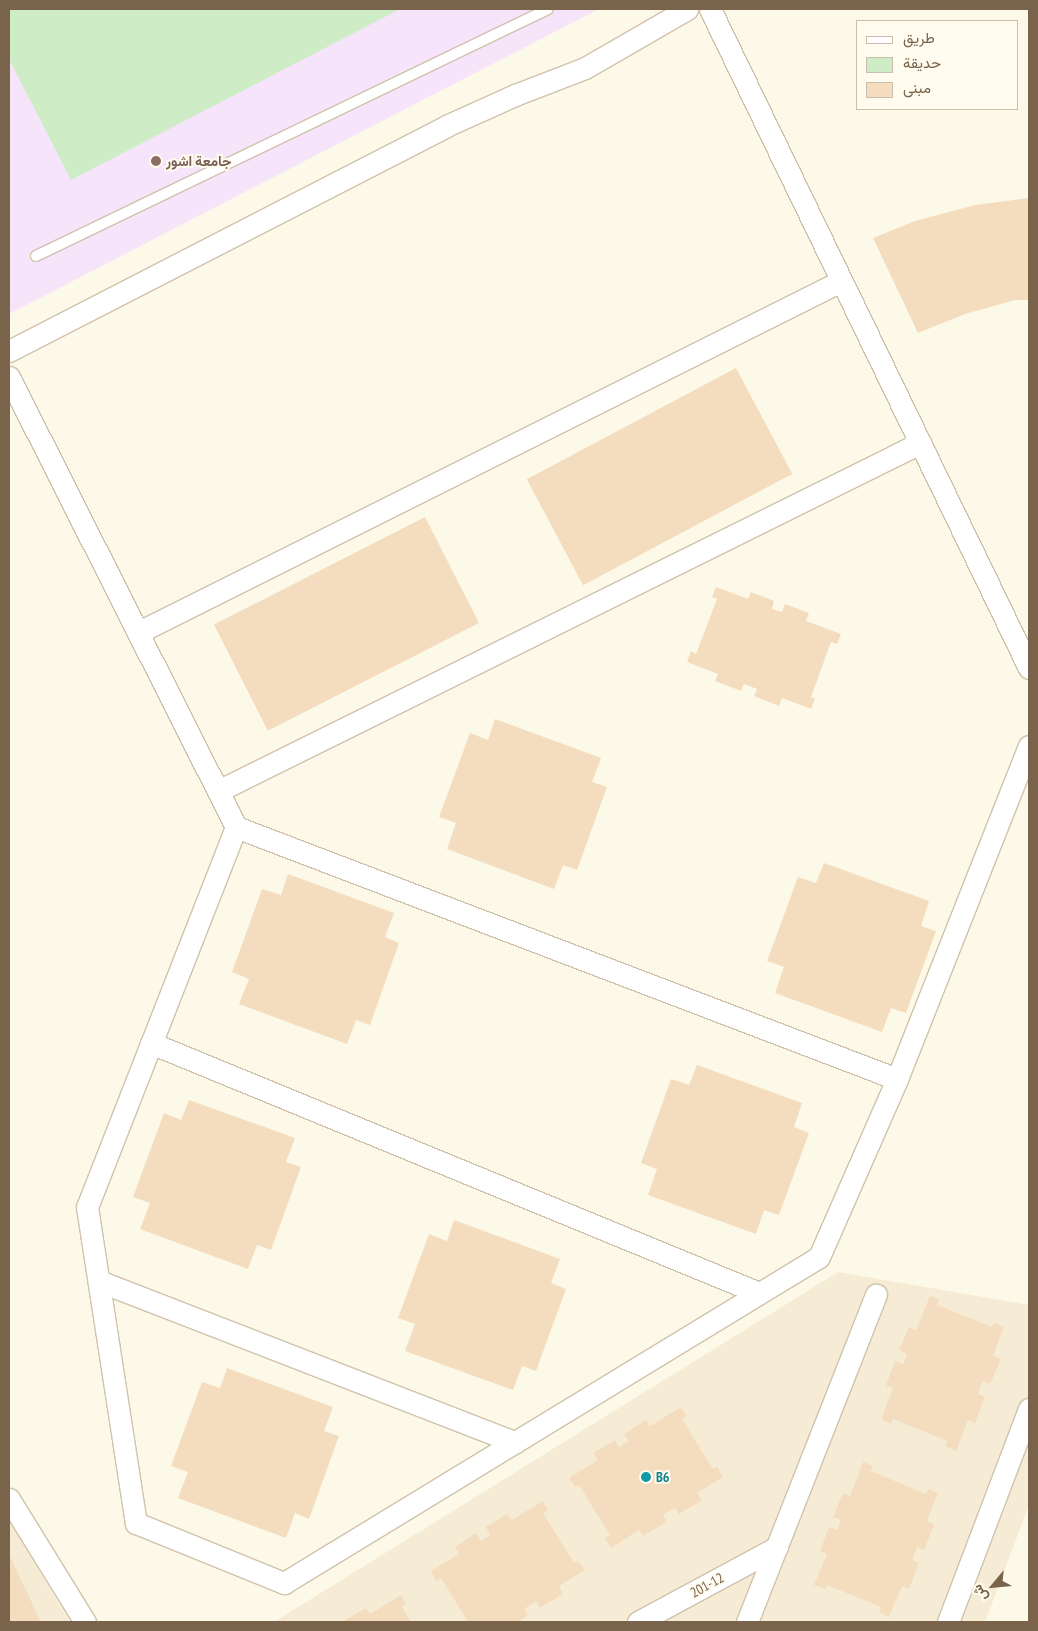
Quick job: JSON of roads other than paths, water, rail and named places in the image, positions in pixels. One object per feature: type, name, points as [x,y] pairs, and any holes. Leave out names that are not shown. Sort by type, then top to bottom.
[{"type":"street","points":[[9,351],[446,126],[515,95],[585,68],[687,9]]},
{"type":"street","points":[[710,9],[1029,668]]},
{"type":"street","points":[[139,632],[842,281]]},
{"type":"street","points":[[9,377],[236,827],[897,1079]]},
{"type":"street","points":[[218,791],[920,443]]},
{"type":"street","points":[[236,827],[87,1207],[136,1523],[284,1583],[819,1257],[897,1079],[1029,746]]},
{"type":"street","points":[[151,1043],[759,1294]]},
{"type":"street","points":[[99,1281],[515,1442]]},
{"type":"street","points":[[747,1622],[876,1294]]},
{"type":"street","points":[[948,1622],[1029,1409]]},
{"type":"street","points":[[9,1499],[85,1622]]},
{"type":"street","name":"201-12","points":[[638,1622],[777,1547]]},
{"type":"lane","points":[[36,256],[548,9]]},
{"type":"place","name":"جامعة اشور","points":[[156,161]]},
{"type":"place","name":"B6","points":[[646,1477]]}]
